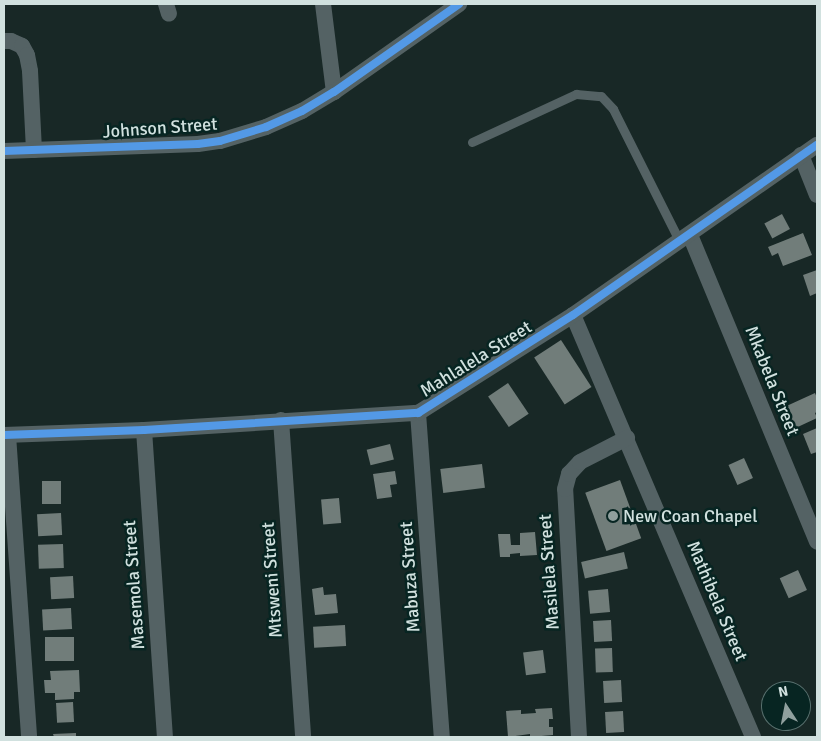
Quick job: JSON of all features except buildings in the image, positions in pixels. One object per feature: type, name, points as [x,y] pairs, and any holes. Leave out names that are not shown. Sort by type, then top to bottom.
[{"type":"street","points":[[323,4],[334,92]]},
{"type":"street","name":"Johnson Street","points":[[4,151],[220,141],[266,127],[302,111],[334,92],[459,4]]},
{"type":"street","points":[[4,41],[22,46],[26,55],[30,71],[34,150]]},
{"type":"street","name":"Mahlalela Street","points":[[6,435],[144,430],[418,413],[573,315],[817,145]]},
{"type":"street","points":[[801,155],[817,195]]},
{"type":"street","name":"Mkabela Street","points":[[685,238],[817,542]]},
{"type":"street","name":"Mathibela Street","points":[[573,315],[753,737]]},
{"type":"street","name":"Mabuza Street","points":[[418,413],[442,737]]},
{"type":"street","name":"Mtsweni Street","points":[[281,420],[302,737]]},
{"type":"street","name":"Masemola Street","points":[[144,430],[165,737]]},
{"type":"street","points":[[6,435],[29,737]]},
{"type":"street","name":"Masilela Street","points":[[579,737],[565,489],[569,474],[580,462],[626,438]]},
{"type":"lane","points":[[472,142],[576,94],[601,96],[613,109],[685,238]]},
{"type":"cycle path","points":[[4,151],[198,144],[220,141],[266,127],[302,111],[334,92],[459,4]]},
{"type":"cycle path","points":[[4,435],[144,430],[418,413],[573,315],[817,145]]},
{"type":"place","name":"New Coan Chapel","points":[[613,516]]}]
